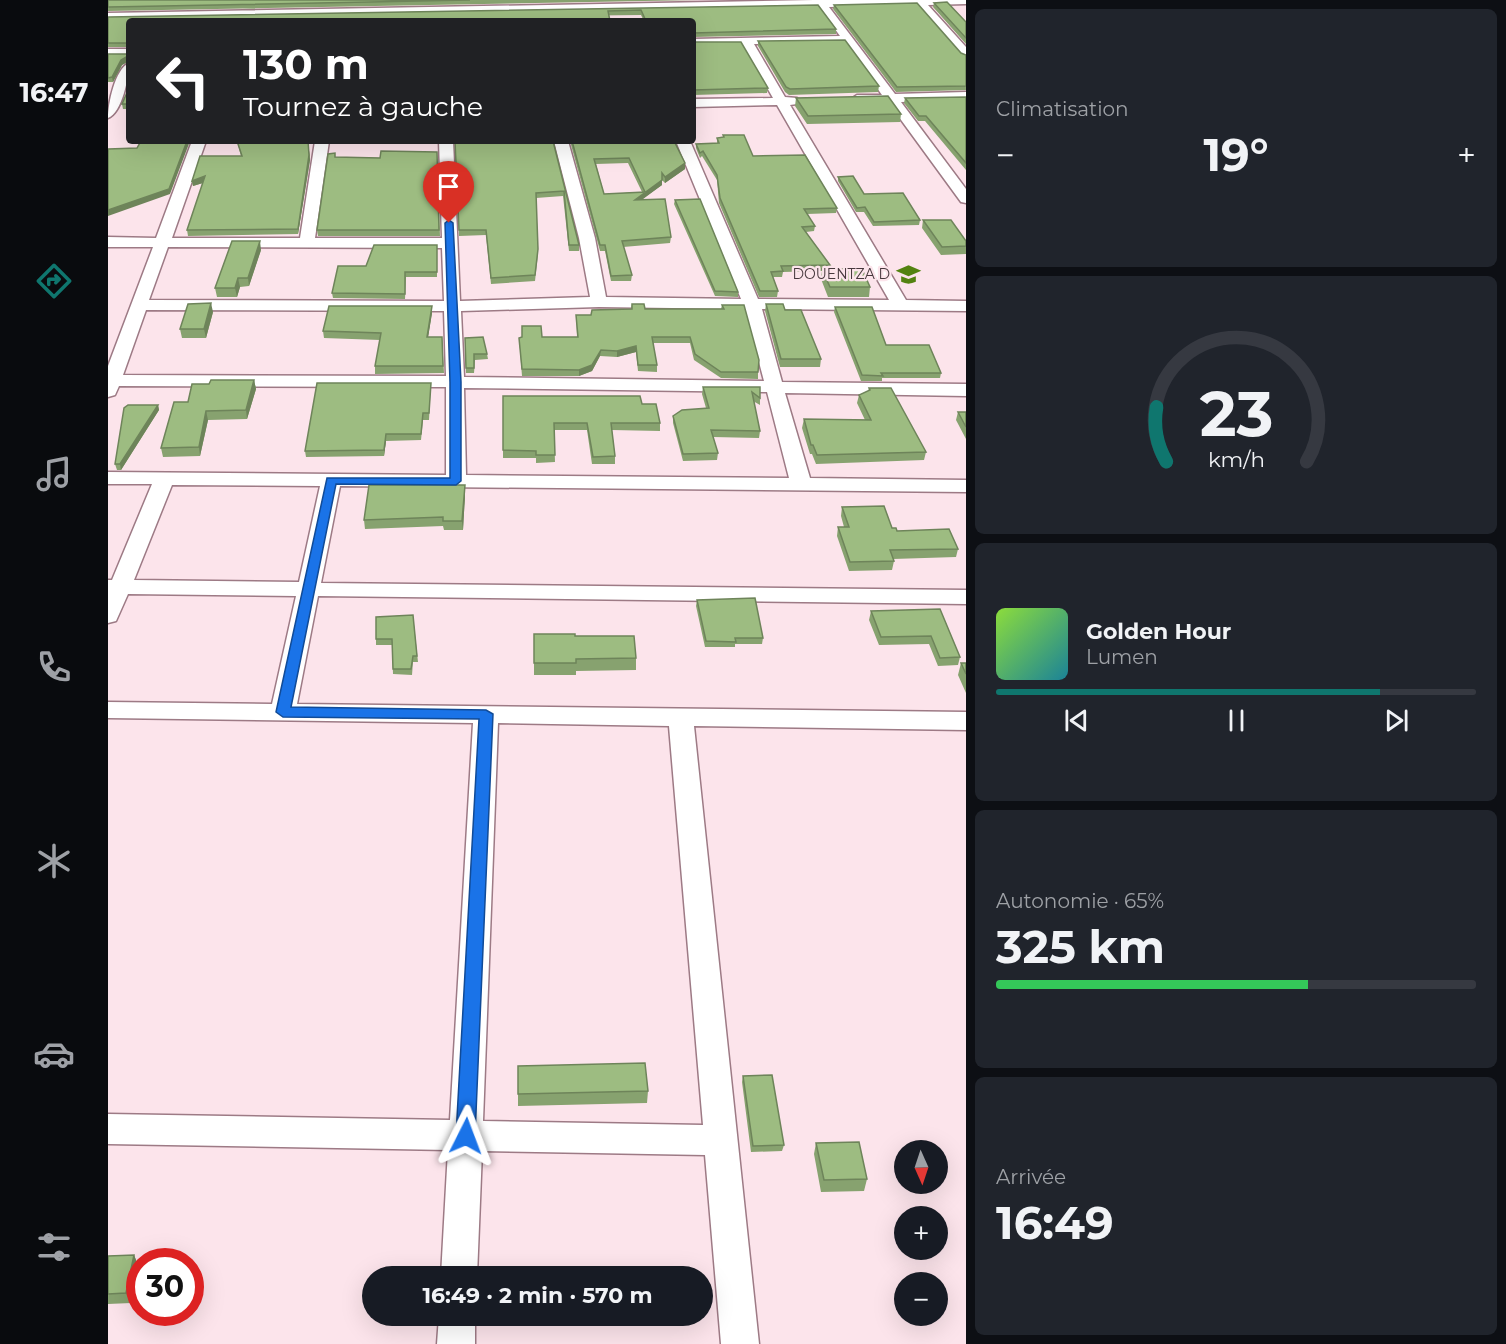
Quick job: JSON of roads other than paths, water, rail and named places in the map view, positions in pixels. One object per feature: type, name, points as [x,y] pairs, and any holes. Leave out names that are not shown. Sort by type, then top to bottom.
[{"type":"street","points":[[919,1],[966,54]]},
{"type":"street","points":[[108,16],[244,17],[440,10],[966,1]]},
{"type":"street","points":[[820,2],[966,199]]},
{"type":"street","points":[[630,6],[634,18]]},
{"type":"street","points":[[696,42],[849,39]]},
{"type":"street","points":[[746,41],[900,305]]},
{"type":"street","points":[[108,53],[126,53]]},
{"type":"street","points":[[112,116],[126,76]]},
{"type":"street","points":[[848,99],[966,96]]},
{"type":"street","points":[[696,103],[803,101]]},
{"type":"street","points":[[198,144],[109,384],[455,382],[966,390]]},
{"type":"street","points":[[307,242],[321,144]]},
{"type":"street","points":[[446,144],[455,382],[456,481]]},
{"type":"street","points":[[562,144],[587,238],[599,302]]},
{"type":"street","points":[[684,144],[752,304],[801,484]]},
{"type":"street","points":[[108,242],[450,243]]},
{"type":"street","points":[[140,305],[451,306],[599,302],[966,306]]},
{"type":"street","points":[[108,478],[966,486]]},
{"type":"street","points":[[108,616],[114,587],[164,478]]},
{"type":"street","points":[[283,712],[331,480]]},
{"type":"street","points":[[114,587],[966,597]]},
{"type":"street","points":[[108,710],[966,721]]},
{"type":"street","points":[[460,1266],[486,714]]},
{"type":"street","points":[[681,717],[740,1344]]},
{"type":"street","points":[[108,1129],[721,1140]]},
{"type":"street","points":[[456,1344],[457,1326]]},
{"type":"place","name":"DOUENTZA D","points":[[908,274]]}]
